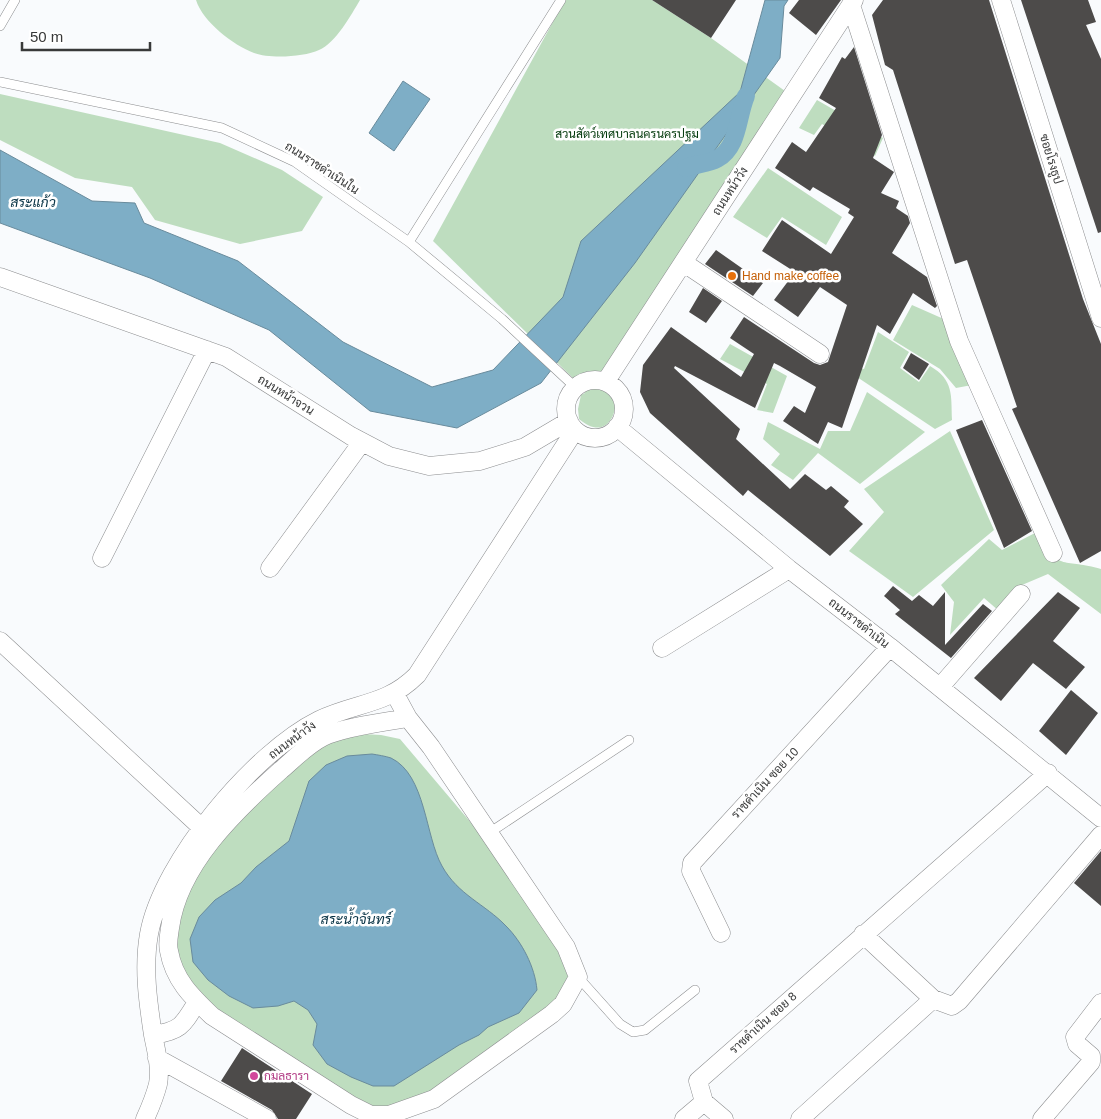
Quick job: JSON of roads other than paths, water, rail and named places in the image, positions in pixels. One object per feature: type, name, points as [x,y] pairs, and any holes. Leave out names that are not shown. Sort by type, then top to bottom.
[{"type":"street","name":"ซอยโรงธูป","points":[[1001,0],[1101,318]]},
{"type":"street","name":"ถนนหน้าวัง","points":[[606,381],[852,2]]},
{"type":"street","points":[[852,2],[960,341],[1053,554]]},
{"type":"street","points":[[684,263],[820,354]]},
{"type":"street","name":"ถนนหน้าจวน","points":[[0,277],[226,357],[362,442],[389,456],[429,466],[480,461],[525,447],[572,426]]},
{"type":"street","points":[[102,558],[207,350]]},
{"type":"street","points":[[589,380],[606,381],[613,386],[623,401],[624,410],[617,427],[602,437],[583,435],[572,426],[566,403],[575,387],[589,380]]},
{"type":"street","name":"ถนนหน้าวัง","points":[[144,1119],[153,1102],[158,1082],[146,962],[149,932],[157,907],[171,876],[186,850],[202,828],[250,773],[304,729],[319,720],[395,694],[417,675],[572,426]]},
{"type":"street","name":"ถนนราชดำเนิน","points":[[617,427],[789,569],[1048,773],[1101,818]]},
{"type":"street","points":[[270,568],[362,442]]},
{"type":"street","points":[[662,648],[789,569]]},
{"type":"street","points":[[940,687],[1022,594]]},
{"type":"street","points":[[0,641],[202,828]]},
{"type":"street","name":"ราชดำเนิน ซอย 10","points":[[721,933],[691,870],[692,863],[890,647]]},
{"type":"street","points":[[395,694],[408,718],[431,747],[566,947],[578,977],[563,1004],[552,1014],[434,1099],[389,1115],[372,1115],[351,1106],[212,1016],[197,1002],[180,981],[168,950],[172,913],[180,890],[211,843],[245,802],[305,749],[324,736],[408,718]]},
{"type":"street","name":"ราชดำเนิน ซอย 8","points":[[704,1102],[698,1081],[1048,773]]},
{"type":"street","points":[[863,934],[933,999],[948,1006],[959,1001],[1101,835]]},
{"type":"street","points":[[800,1119],[933,999]]},
{"type":"street","points":[[153,1035],[176,1031],[184,1023],[197,1002]]},
{"type":"street","points":[[1042,1119],[1091,1062],[1091,1056],[1077,1044],[1075,1037],[1101,1003]]},
{"type":"street","points":[[157,1058],[267,1119]]},
{"type":"street","points":[[684,1119],[704,1102],[724,1119]]},
{"type":"lane","points":[[0,26],[15,0]]},
{"type":"lane","points":[[409,242],[561,0]]},
{"type":"lane","name":"ถนนราชดำเนินใน","points":[[0,82],[222,128],[295,162],[409,242],[502,318],[575,387]]},
{"type":"lane","points":[[489,833],[629,740]]},
{"type":"lane","points":[[578,977],[620,1024],[633,1032],[645,1030],[694,990]]},
{"type":"water","name":"สระแก้ว","points":[[765,0],[788,0],[784,6],[780,58],[635,263],[541,383],[457,428],[370,411],[269,330],[150,278],[0,223],[0,150],[92,201],[135,203],[144,223],[238,261],[343,342],[432,387],[493,370],[563,297],[581,241],[740,92]]},
{"type":"water","points":[[403,81],[430,99],[394,151],[369,133]]},
{"type":"water","name":"สระน้ำจันทร์","points":[[372,754],[391,758],[403,766],[418,792],[436,853],[442,866],[456,885],[498,918],[517,940],[531,964],[537,990],[519,1013],[488,1027],[479,1035],[459,1045],[394,1086],[373,1086],[327,1064],[313,1045],[317,1024],[308,1010],[294,1001],[278,1006],[253,1008],[229,996],[208,980],[193,962],[190,939],[199,917],[215,900],[241,883],[256,867],[289,841],[309,781],[326,765],[347,756]]},
{"type":"waterway","points":[[686,168],[713,161],[724,154],[730,147],[746,96]]},
{"type":"place","name":"Hand make coffee","points":[[732,276]]},
{"type":"place","name":"กมลธารา","points":[[254,1076]]},
{"type":"park label","name":"สวนสัตว์เทศบาลนครนครปฐม","points":[[627,134]]}]
